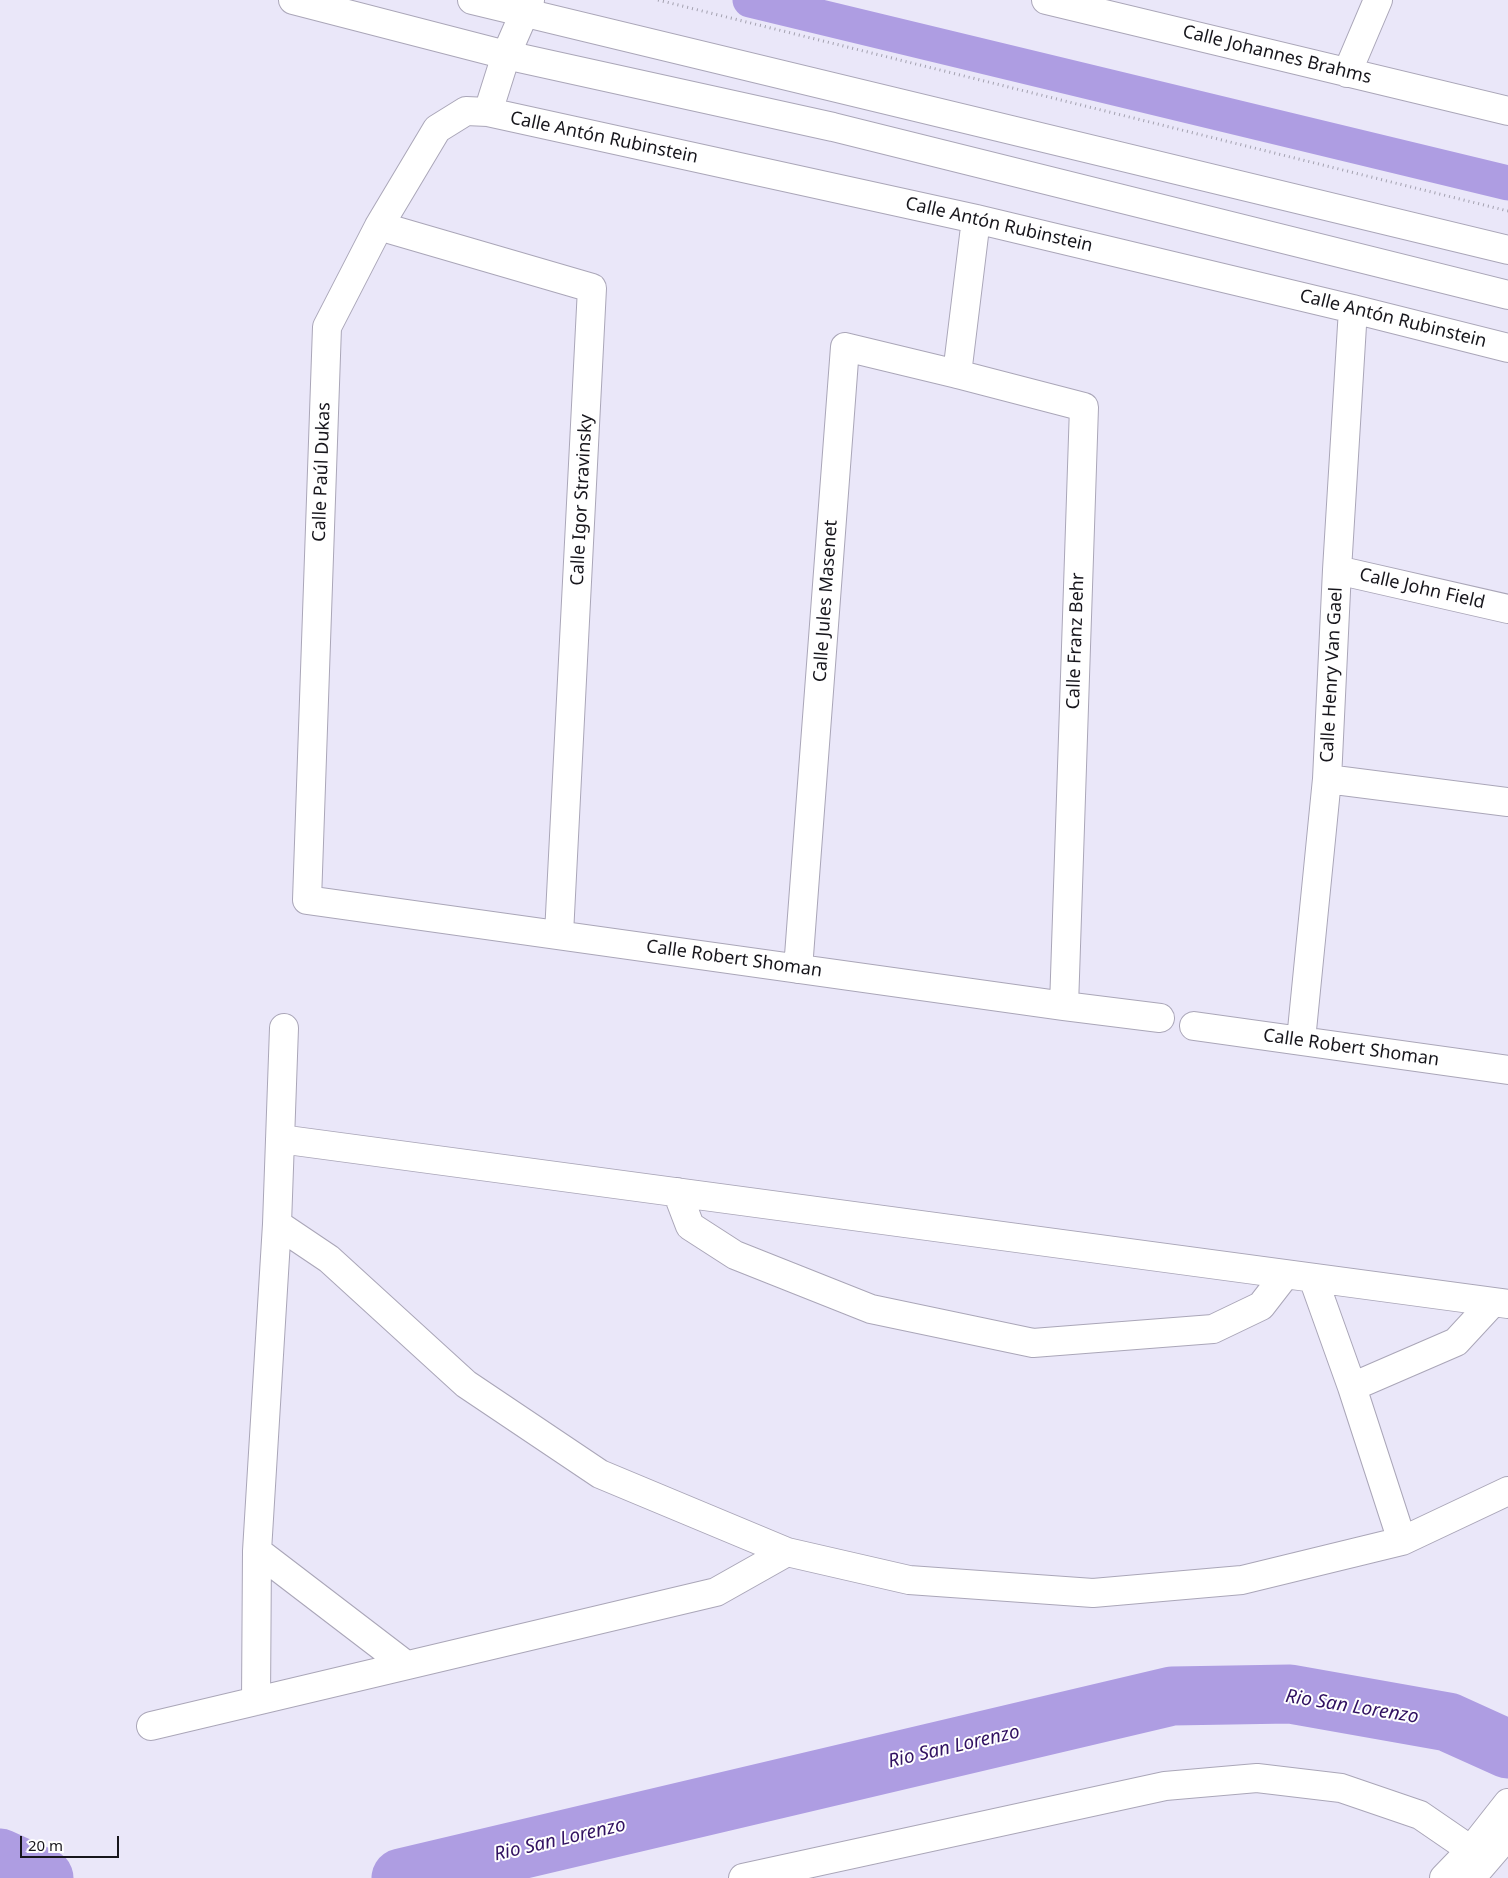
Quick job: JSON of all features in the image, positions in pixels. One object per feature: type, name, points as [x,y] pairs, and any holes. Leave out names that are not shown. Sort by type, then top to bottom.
[{"type":"street","points":[[293,0],[506,54],[833,127],[1508,295]]},
{"type":"street","points":[[472,0],[527,6],[1508,250]]},
{"type":"street","name":"Calle Johannes Brahms","points":[[1046,0],[1081,3],[1347,73],[1508,111]]},
{"type":"street","points":[[1347,73],[1378,0]]},
{"type":"street","points":[[488,112],[506,54],[527,6]]},
{"type":"street","name":"Calle Paúl Dukas","points":[[307,900],[327,327],[379,226],[437,129],[466,111],[488,112]]},
{"type":"street","name":"Calle Antón Rubinstein","points":[[488,112],[976,219],[1353,308],[1508,348]]},
{"type":"street","points":[[957,374],[976,219]]},
{"type":"street","name":"Calle Igor Stravinsky","points":[[379,226],[592,288],[559,934]]},
{"type":"street","name":"Calle Henry Van Gael","points":[[1301,1040],[1327,779],[1337,570],[1353,308]]},
{"type":"street","name":"Calle Jules Masenet","points":[[798,969],[845,347],[957,374]]},
{"type":"street","name":"Calle Franz Behr","points":[[957,374],[1084,407],[1064,1006]]},
{"type":"street","name":"Calle John Field","points":[[1337,570],[1508,609]]},
{"type":"street","points":[[1327,779],[1508,802]]},
{"type":"street","name":"Calle Robert Shoman","points":[[307,900],[1160,1018]]},
{"type":"street","name":"Calle Robert Shoman","points":[[1194,1026],[1508,1070]]},
{"type":"street","points":[[256,1701],[257,1551],[277,1224],[284,1028]]},
{"type":"street","points":[[280,1138],[1501,1303]]},
{"type":"street","points":[[677,1192],[690,1226],[735,1255],[871,1309],[1033,1343],[1213,1329],[1262,1306],[1285,1275]]},
{"type":"street","points":[[277,1224],[329,1259],[466,1384],[600,1474],[788,1552],[909,1580],[1093,1593],[1242,1580],[1402,1541],[1508,1491]]},
{"type":"street","points":[[1313,1278],[1352,1387],[1402,1541]]},
{"type":"street","points":[[1352,1387],[1456,1342],[1501,1303]]},
{"type":"street","points":[[257,1551],[406,1665]]},
{"type":"street","points":[[151,1726],[716,1592],[788,1552]]},
{"type":"street","points":[[743,1878],[1165,1786],[1257,1778],[1341,1788],[1350,1791],[1420,1815],[1471,1850]]},
{"type":"street","points":[[1444,1878],[1471,1850],[1508,1803]]},
{"type":"street","points":[[1471,1878],[1508,1835]]},
{"type":"street","points":[[1492,1878],[1508,1842]]},
{"type":"path","points":[[658,0],[1508,211]]},
{"type":"waterway","points":[[750,0],[1508,183]]},
{"type":"waterway","name":"Rio San Lorenzo","points":[[401,1878],[1172,1696],[1290,1694],[1448,1722],[1508,1749]]},
{"type":"waterway","name":"Rio San Lorenzo","points":[[0,1858],[44,1878]]}]
